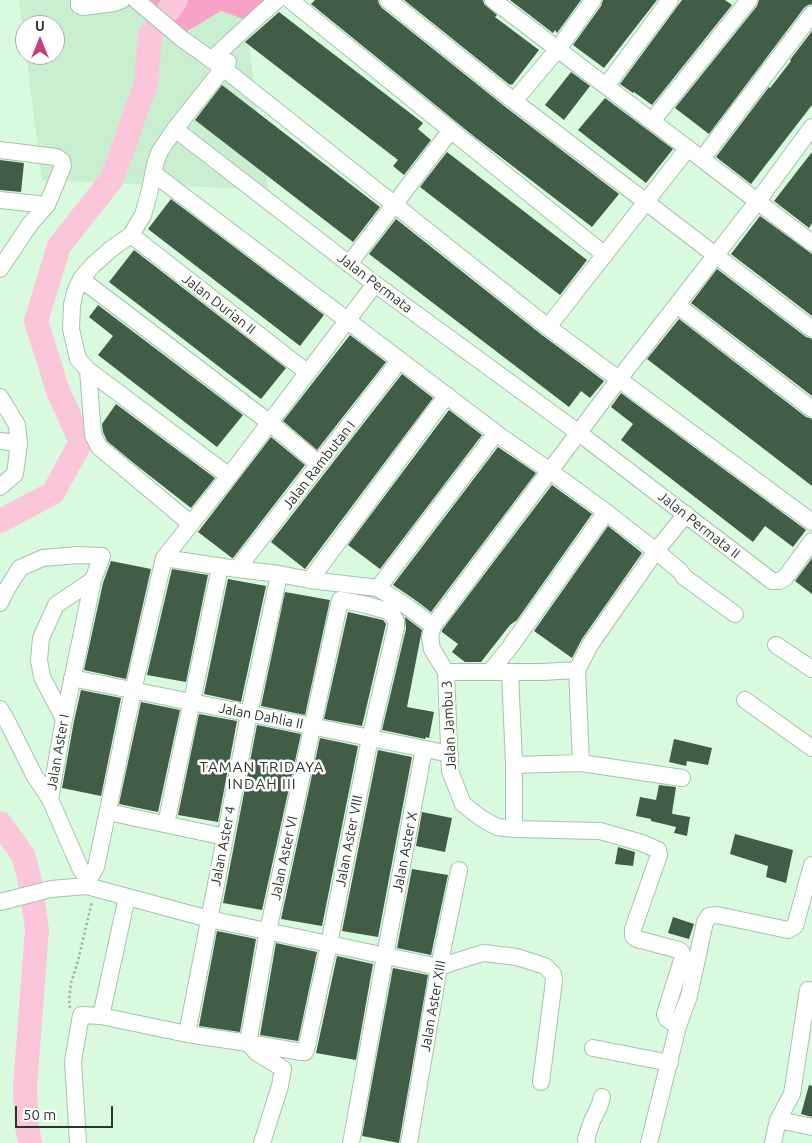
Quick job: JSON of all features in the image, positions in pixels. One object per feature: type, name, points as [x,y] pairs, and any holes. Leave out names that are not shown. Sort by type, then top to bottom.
[{"type":"street","points":[[79,0],[80,6],[114,3],[122,0]]},
{"type":"street","points":[[229,476],[88,370],[78,358],[71,329],[72,305],[80,279],[111,249],[131,235],[143,215],[160,151],[220,61],[277,0]]},
{"type":"street","points":[[290,0],[605,255]]},
{"type":"street","points":[[388,0],[514,101],[812,329]]},
{"type":"street","points":[[493,0],[511,5],[558,49],[758,202],[811,239]]},
{"type":"street","points":[[514,101],[558,49],[593,0]]},
{"type":"street","points":[[606,86],[670,0]]},
{"type":"street","points":[[652,121],[750,0]]},
{"type":"street","points":[[143,2],[551,323],[722,450],[812,522]]},
{"type":"street","points":[[702,159],[812,14]]},
{"type":"street","points":[[577,670],[446,672],[432,648],[430,637],[433,626],[622,376],[758,202],[812,127]]},
{"type":"street","name":"Jalan Permata","points":[[175,129],[375,284],[579,433]]},
{"type":"street","points":[[349,264],[451,130]]},
{"type":"street","points":[[551,323],[688,148]]},
{"type":"street","points":[[0,150],[56,157],[62,161],[63,169],[47,206],[30,224],[0,269]]},
{"type":"street","points":[[153,173],[496,433],[606,512],[656,551],[680,571],[684,577],[735,614]]},
{"type":"street","points":[[0,200],[47,206]]},
{"type":"street","name":"Jalan Durian II","points":[[131,235],[308,373]]},
{"type":"street","points":[[80,279],[270,423],[319,464]]},
{"type":"street","points":[[90,884],[92,874],[96,868],[133,690],[164,558],[270,423],[375,284]]},
{"type":"street","points":[[677,305],[812,409]]},
{"type":"street","name":"Jalan Rambutan I","points":[[237,569],[400,360]]},
{"type":"street","points":[[88,370],[93,434],[99,447],[191,524]]},
{"type":"street","points":[[310,580],[447,395]]},
{"type":"street","points":[[0,397],[17,425],[19,443],[15,474],[0,487]]},
{"type":"street","points":[[378,588],[496,433]]},
{"type":"street","name":"Jalan Permata II","points":[[579,433],[772,581],[779,581],[785,578],[812,541]]},
{"type":"street","points":[[0,441],[19,443]]},
{"type":"street","points":[[722,450],[812,509]]},
{"type":"street","points":[[490,672],[510,647],[606,512]]},
{"type":"street","points":[[582,764],[577,670],[590,645],[656,551],[686,514]]},
{"type":"street","name":"Jalan Aster I","points":[[0,603],[20,568],[44,558],[77,555],[102,556],[93,580],[72,678],[50,800],[81,870],[90,884]]},
{"type":"street","points":[[164,558],[310,580],[378,588],[433,626]]},
{"type":"street","points":[[166,824],[218,577]]},
{"type":"street","points":[[64,719],[42,677],[39,660],[41,638],[56,605],[93,580]]},
{"type":"street","name":"Jalan Aster 4","points":[[187,1034],[225,837],[278,584]]},
{"type":"street","name":"Jalan Aster VI","points":[[248,1042],[268,931],[340,600]]},
{"type":"street","name":"Jalan Aster VIII","points":[[248,1042],[305,1052],[306,1050],[370,738],[396,627],[396,621],[388,611],[340,600]]},
{"type":"street","points":[[776,645],[812,669]]},
{"type":"street","name":"Jalan Jambu 3","points":[[446,672],[450,771],[463,804],[481,818],[497,827],[600,831],[642,843],[658,850],[659,855],[633,930],[633,936],[679,950],[682,953],[683,957],[665,1014],[666,1019],[678,1026]]},
{"type":"street","points":[[510,672],[514,765],[514,829]]},
{"type":"street","name":"Jalan Dahlia II","points":[[72,678],[450,754]]},
{"type":"street","points":[[744,700],[812,748]]},
{"type":"street","points":[[0,709],[34,775],[50,800]]},
{"type":"street","name":"Jalan Aster X","points":[[351,1143],[424,749]]},
{"type":"street","points":[[514,765],[582,764],[682,778]]},
{"type":"street","points":[[108,812],[225,837]]},
{"type":"street","points":[[650,1143],[678,1026],[689,996],[705,922],[709,916],[716,915],[788,930],[794,926],[812,865]]},
{"type":"street","name":"Jalan Aster XIII","points":[[409,1143],[459,870]]},
{"type":"street","points":[[0,902],[51,889],[90,884],[127,897],[209,919],[440,967],[484,953],[518,958],[545,966],[553,974],[554,981],[541,1082]]},
{"type":"street","points":[[101,1016],[127,897]]},
{"type":"street","points":[[773,1143],[778,1120],[792,1094],[806,1040],[808,990]]},
{"type":"street","points":[[78,1143],[73,1061],[81,1015],[101,1016],[187,1034],[248,1042],[257,1054],[274,1062],[283,1069],[280,1086],[262,1143]]},
{"type":"street","points":[[593,1048],[670,1063]]},
{"type":"street","points":[[587,1143],[586,1139],[602,1097]]},
{"type":"street","points":[[778,1120],[812,1127]]},
{"type":"path","points":[[81,1015],[73,1012],[70,1008],[69,1000],[71,983],[78,961],[90,884]]},
{"type":"shaded area","points":[[19,0],[243,0],[268,190],[42,180],[27,65],[65,65],[65,15],[21,15]]},
{"type":"shaded area","points":[[150,0],[277,0],[252,22],[221,11],[186,32]]},
{"type":"building","points":[[315,0],[378,0],[382,8],[508,109],[619,194],[592,227],[476,138],[311,4]]},
{"type":"building","points":[[404,0],[483,0],[484,4],[497,15],[495,17],[539,50],[512,85],[510,85]]},
{"type":"building","points":[[510,0],[581,0],[557,33],[555,30],[553,33]]},
{"type":"building","points":[[603,0],[657,0],[604,68],[573,45],[601,6]]},
{"type":"building","points":[[682,0],[725,0],[732,5],[652,105],[620,84]]},
{"type":"building","points":[[759,0],[812,0],[812,4],[804,8],[709,134],[675,108],[757,6]]},
{"type":"building","points":[[279,12],[423,123],[418,129],[431,140],[404,175],[393,166],[398,160],[245,42]]},
{"type":"building","points":[[812,31],[812,105],[751,184],[716,157]]},
{"type":"building","points":[[571,72],[590,86],[564,120],[545,105]]},
{"type":"building","points":[[222,85],[380,207],[353,242],[195,120]]},
{"type":"building","points":[[605,98],[673,149],[646,183],[578,130]]},
{"type":"building","points":[[447,152],[587,260],[560,295],[420,187]]},
{"type":"building","points":[[812,152],[812,223],[809,228],[774,201]]},
{"type":"building","points":[[0,160],[24,163],[21,192],[0,190]]},
{"type":"building","points":[[171,199],[324,315],[300,346],[148,229]]},
{"type":"building","points":[[760,216],[812,254],[812,316],[731,254]]},
{"type":"building","points":[[396,219],[542,335],[604,381],[590,398],[581,391],[569,407],[369,254]]},
{"type":"building","points":[[134,250],[286,368],[261,399],[109,282]]},
{"type":"building","points":[[717,269],[806,337],[812,339],[812,396],[691,303]]},
{"type":"building","points":[[98,305],[243,415],[217,447],[98,355],[113,336],[89,317]]},
{"type":"building","points":[[679,319],[806,417],[812,419],[812,486],[647,359]]},
{"type":"building","points":[[350,335],[386,362],[317,450],[283,421]]},
{"type":"building","points":[[402,374],[433,398],[305,569],[271,542]]},
{"type":"building","points":[[621,393],[806,530],[793,547],[765,526],[753,542],[621,440],[633,424],[611,407]]},
{"type":"building","points":[[116,404],[215,478],[191,508],[107,441],[102,424]]},
{"type":"building","points":[[449,410],[482,435],[380,569],[348,545]]},
{"type":"building","points":[[271,437],[305,465],[232,558],[198,532]]},
{"type":"building","points":[[498,447],[536,473],[431,612],[393,585]]},
{"type":"building","points":[[552,485],[592,514],[517,620],[510,625],[481,662],[465,662],[452,652],[458,644],[442,632],[442,630]]},
{"type":"building","points":[[608,526],[642,553],[582,639],[572,658],[534,631]]},
{"type":"building","points":[[812,558],[812,594],[795,581]]},
{"type":"building","points":[[111,561],[151,569],[126,679],[84,670],[103,583]]},
{"type":"building","points":[[172,569],[208,575],[186,682],[147,675]]},
{"type":"building","points":[[228,579],[266,586],[241,702],[204,694]]},
{"type":"building","points":[[285,592],[330,600],[305,715],[261,706]]},
{"type":"building","points":[[348,612],[383,620],[386,624],[362,726],[324,719]]},
{"type":"building","points":[[405,617],[422,630],[407,707],[434,712],[429,738],[426,737],[425,739],[382,730],[406,629]]},
{"type":"building","points":[[81,690],[121,698],[101,796],[62,788]]},
{"type":"building","points":[[141,702],[180,710],[158,812],[119,804]]},
{"type":"building","points":[[199,714],[237,721],[218,822],[178,815]]},
{"type":"building","points":[[257,725],[301,734],[262,910],[223,903]]},
{"type":"building","points":[[320,738],[358,746],[322,926],[281,919]]},
{"type":"building","points":[[674,739],[712,748],[708,765],[687,761],[686,766],[669,762]]},
{"type":"building","points":[[378,750],[412,757],[378,937],[342,931]]},
{"type":"building","points":[[659,785],[676,787],[672,813],[690,817],[687,836],[674,833],[676,827],[636,816],[640,797],[656,800]]},
{"type":"building","points":[[422,812],[452,818],[445,852],[416,846]]},
{"type":"building","points":[[735,834],[793,850],[786,883],[766,877],[768,866],[730,854]]},
{"type":"building","points":[[618,847],[635,852],[633,866],[615,864]]},
{"type":"building","points":[[412,869],[448,875],[431,955],[397,948]]},
{"type":"building","points":[[673,917],[694,924],[689,939],[668,933]]},
{"type":"building","points":[[217,931],[256,939],[240,1032],[199,1026]]},
{"type":"building","points":[[276,943],[317,952],[298,1041],[260,1035]]},
{"type":"building","points":[[337,956],[373,964],[356,1060],[316,1053]]},
{"type":"building","points":[[393,968],[428,975],[399,1143],[362,1136]]},
{"type":"building","points":[[809,1085],[812,1086],[812,1117],[801,1114]]},
{"type":"waterway","points":[[0,521],[53,493],[81,442],[58,391],[36,321],[59,246],[112,179],[146,83],[150,35],[176,0]]},
{"type":"waterway","points":[[0,823],[23,855],[29,876],[37,929],[25,1087],[30,1143]]},
{"type":"district","name":"TAMAN TRIDAYA INDAH III","points":[[262,776]]}]
